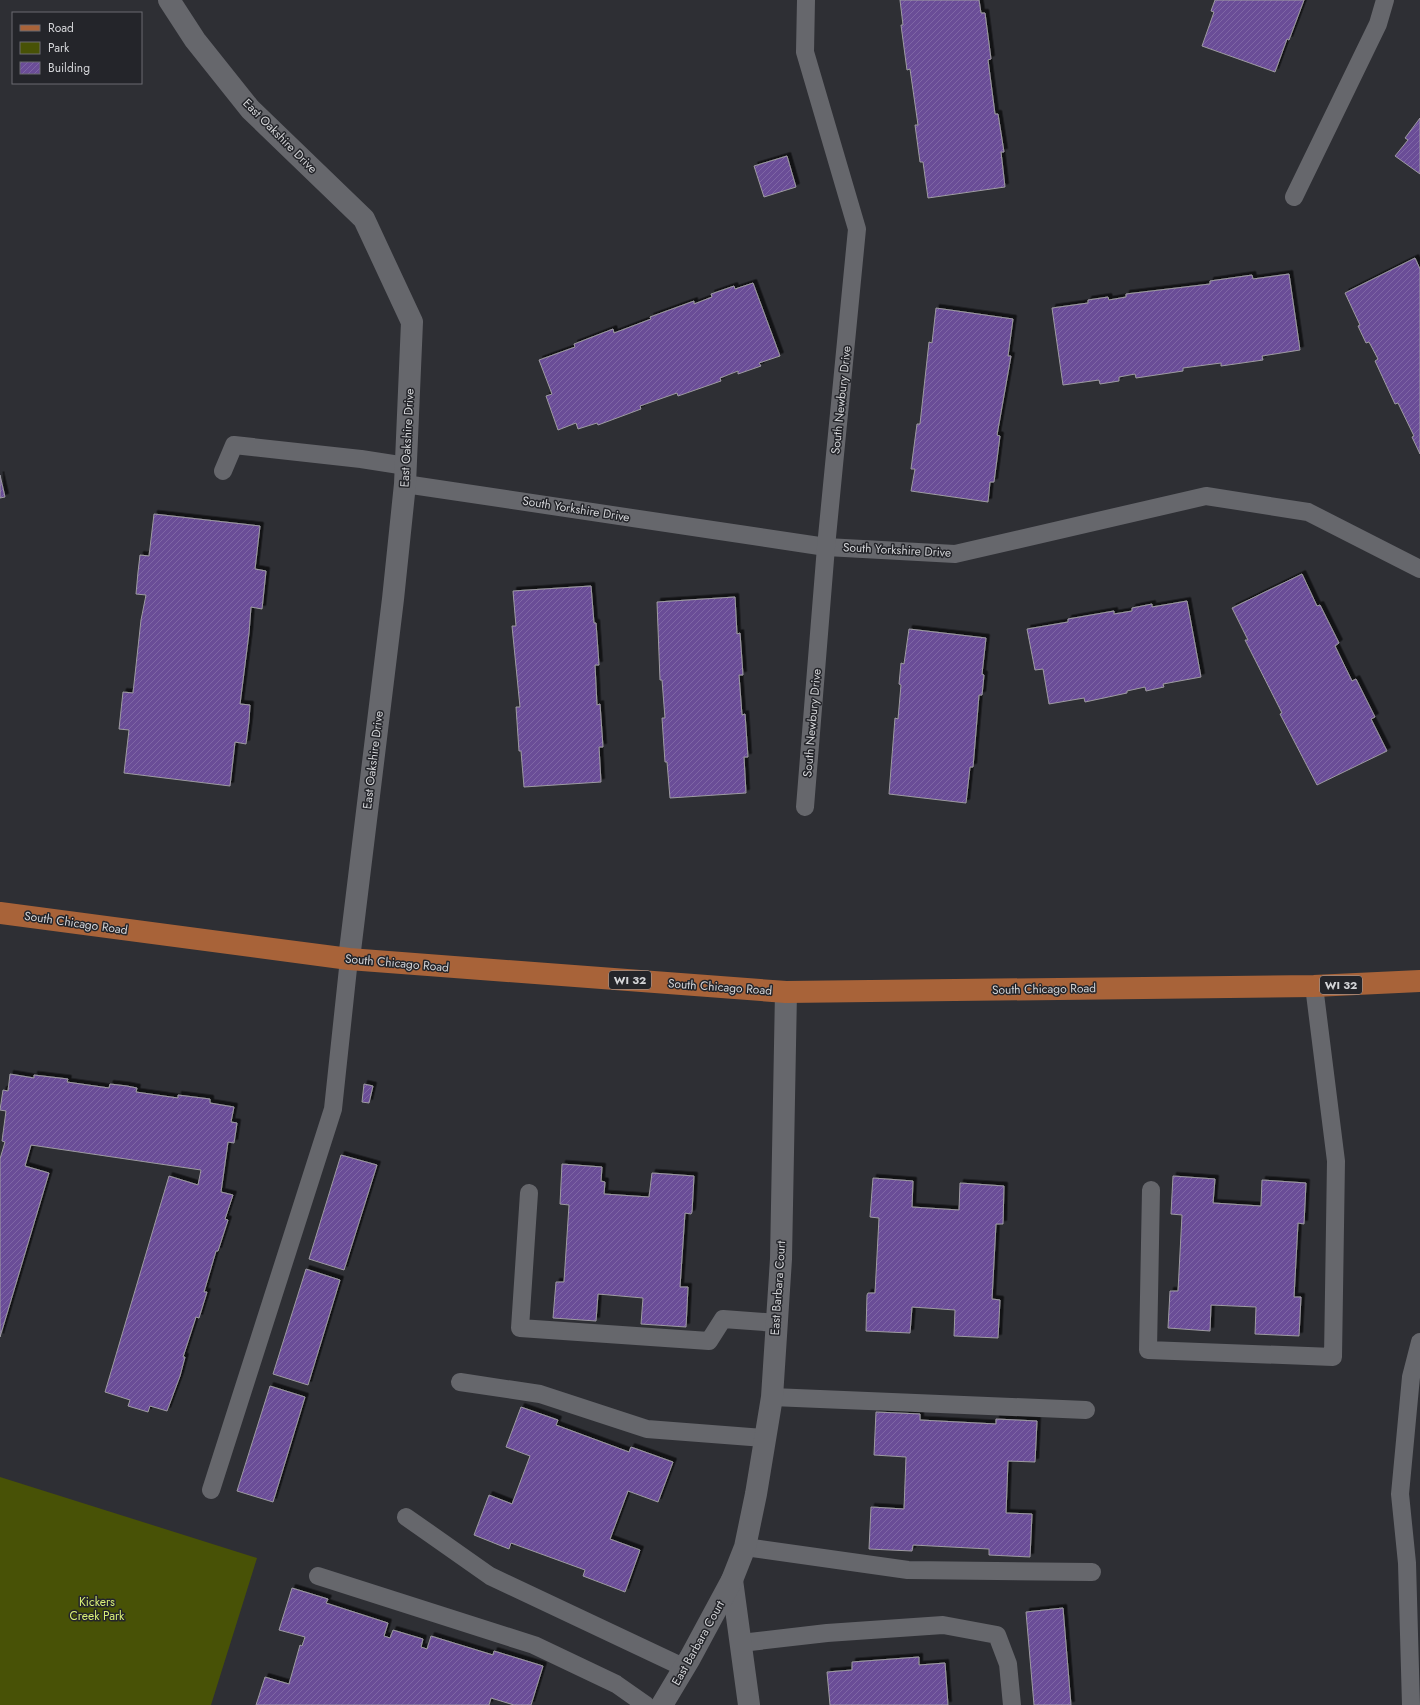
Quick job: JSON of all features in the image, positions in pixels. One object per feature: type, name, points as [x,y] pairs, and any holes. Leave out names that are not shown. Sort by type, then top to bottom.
[{"type":"main road","name":"South Chicago Road","points":[[0,913],[349,959],[786,992],[1314,986],[1420,981]]},
{"type":"street","name":"East Oakshire Drive","points":[[169,0],[195,40],[250,109],[364,219],[412,322],[406,475],[392,607],[349,959]]},
{"type":"street","name":"East Barbara Court","points":[[662,1705],[685,1668],[732,1580],[745,1547],[756,1494],[764,1438],[772,1397],[781,1259],[786,992]]},
{"type":"street","name":"East Barbara Court","points":[[732,1580],[749,1705]]},
{"type":"lane","name":"South Newbury Drive","points":[[805,807],[826,547],[857,229],[805,52],[806,0]]},
{"type":"lane","points":[[1294,197],[1378,24],[1385,0]]},
{"type":"lane","name":"South Yorkshire Drive","points":[[224,471],[234,445],[361,459],[406,475],[826,547],[956,554],[1206,496],[1308,512],[1420,569]]},
{"type":"lane","points":[[211,1490],[333,1109],[349,959]]},
{"type":"lane","points":[[1151,1190],[1148,1350],[1333,1358],[1336,1161],[1314,986]]},
{"type":"lane","points":[[529,1193],[520,1328],[709,1341],[723,1319],[777,1323]]},
{"type":"lane","points":[[1412,1705],[1414,1561],[1400,1494],[1411,1377],[1420,1342]]},
{"type":"lane","points":[[460,1382],[540,1394],[646,1429],[764,1438]]},
{"type":"lane","points":[[772,1397],[1086,1410]]},
{"type":"lane","points":[[406,1517],[490,1576],[685,1668]]},
{"type":"lane","points":[[745,1547],[908,1570],[1092,1572]]},
{"type":"lane","points":[[318,1576],[534,1645],[616,1684],[646,1705]]},
{"type":"lane","points":[[741,1644],[827,1633],[943,1625],[997,1635],[1008,1664],[1012,1705]]},
{"type":"green space","name":"Kickers Creek Park","points":[[0,1477],[257,1558],[211,1705],[0,1705]]},
{"type":"building","points":[[900,0],[979,0],[981,13],[985,13],[991,59],[988,60],[995,114],[998,114],[1004,152],[1001,152],[1005,187],[928,198],[923,162],[920,162],[915,125],[918,125],[910,69],[907,70],[901,25],[903,25]]},
{"type":"building","points":[[1215,0],[1304,0],[1275,72],[1202,46],[1214,12],[1211,11]]},
{"type":"building","points":[[1420,118],[1420,174],[1395,156],[1408,140],[1405,138]]},
{"type":"building","points":[[787,156],[796,187],[764,197],[754,166]]},
{"type":"building","points":[[1415,258],[1420,269],[1420,454],[1412,437],[1414,436],[1398,403],[1395,404],[1375,361],[1378,359],[1369,342],[1366,343],[1358,326],[1360,325],[1345,293]]},
{"type":"building","points":[[1289,274],[1300,350],[1262,356],[1263,360],[1221,366],[1221,363],[1183,368],[1183,371],[1136,378],[1135,374],[1119,377],[1119,381],[1100,384],[1099,380],[1063,385],[1052,308],[1088,303],[1088,300],[1108,297],[1109,300],[1126,297],[1126,294],[1210,284],[1210,281],[1252,275],[1253,279]]},
{"type":"building","points":[[753,283],[780,356],[759,363],[761,366],[738,374],[738,371],[720,378],[721,381],[678,396],[677,393],[640,406],[641,409],[598,425],[597,423],[578,429],[576,423],[558,430],[546,396],[552,394],[539,360],[575,347],[574,344],[613,329],[614,333],[651,319],[650,317],[694,301],[694,304],[712,297],[711,294],[734,286],[735,289]]},
{"type":"building","points":[[936,308],[1013,319],[1008,356],[1011,356],[997,435],[1000,436],[994,482],[990,482],[988,502],[911,491],[915,469],[911,469],[917,424],[920,424],[929,342],[932,343]]},
{"type":"building","points":[[0,475],[5,497],[0,498]]},
{"type":"building","points":[[154,514],[260,526],[255,569],[266,571],[262,609],[251,607],[240,704],[250,705],[249,721],[246,744],[235,742],[230,786],[124,773],[129,730],[119,729],[123,692],[133,693],[141,620],[146,595],[136,594],[138,572],[140,555],[149,556]]},
{"type":"building","points":[[1302,574],[1317,606],[1320,605],[1339,643],[1335,646],[1352,681],[1356,679],[1375,717],[1371,719],[1387,751],[1317,785],[1280,714],[1282,713],[1245,640],[1248,640],[1232,608]]},
{"type":"building","points":[[591,586],[594,623],[596,623],[599,665],[595,665],[597,705],[600,704],[603,747],[599,747],[601,782],[524,787],[521,751],[519,751],[516,707],[520,707],[512,626],[516,626],[513,591]]},
{"type":"building","points":[[735,597],[737,634],[740,633],[743,675],[739,675],[742,715],[745,714],[748,757],[744,757],[746,793],[670,798],[667,762],[665,762],[662,718],[665,718],[662,680],[660,680],[657,602]]},
{"type":"building","points":[[1187,601],[1201,677],[1163,684],[1164,687],[1146,691],[1145,687],[1127,691],[1127,693],[1085,702],[1084,698],[1049,704],[1043,669],[1035,670],[1027,629],[1068,622],[1068,619],[1114,611],[1114,614],[1132,611],[1132,608],[1152,604],[1152,607]]},
{"type":"building","points":[[909,629],[986,638],[982,674],[984,675],[982,695],[979,695],[973,767],[970,767],[966,803],[889,794],[895,718],[898,719],[901,663],[904,664]]},
{"type":"building","points":[[10,1074],[34,1078],[34,1075],[68,1079],[67,1082],[109,1088],[110,1084],[127,1086],[137,1088],[136,1092],[178,1098],[178,1095],[210,1099],[210,1103],[234,1107],[231,1122],[237,1123],[234,1143],[228,1142],[221,1192],[233,1195],[225,1219],[228,1220],[218,1251],[216,1251],[204,1292],[207,1292],[199,1318],[196,1317],[183,1357],[185,1357],[180,1376],[167,1411],[150,1406],[148,1412],[128,1406],[130,1400],[105,1392],[169,1176],[198,1185],[201,1170],[31,1145],[25,1166],[49,1173],[0,1337],[0,1159],[5,1142],[2,1141],[6,1111],[0,1110],[3,1090],[8,1091]]},
{"type":"building","points":[[364,1084],[373,1086],[369,1103],[362,1102]]},
{"type":"building","points":[[341,1155],[377,1165],[344,1270],[309,1259]]},
{"type":"building","points":[[562,1164],[602,1167],[601,1181],[605,1182],[604,1194],[649,1197],[652,1173],[694,1176],[692,1212],[691,1214],[685,1213],[680,1287],[688,1287],[686,1327],[641,1324],[643,1298],[598,1294],[596,1321],[553,1318],[556,1282],[564,1282],[569,1205],[560,1204]]},
{"type":"building","points":[[1173,1176],[1215,1179],[1213,1203],[1261,1206],[1262,1180],[1306,1183],[1304,1224],[1298,1223],[1294,1297],[1301,1297],[1299,1336],[1255,1334],[1256,1307],[1211,1305],[1210,1331],[1168,1328],[1170,1291],[1178,1291],[1182,1215],[1171,1214]]},
{"type":"building","points":[[873,1178],[913,1181],[912,1207],[959,1210],[960,1183],[1004,1186],[1003,1224],[996,1224],[992,1299],[1000,1300],[998,1338],[954,1336],[955,1310],[912,1307],[910,1333],[866,1331],[867,1295],[868,1293],[875,1293],[879,1218],[870,1217]]},
{"type":"building","points":[[306,1269],[340,1280],[308,1385],[273,1374]]},
{"type":"building","points":[[270,1386],[305,1397],[273,1502],[237,1491]]},
{"type":"building","points":[[521,1407],[558,1420],[556,1425],[629,1452],[631,1447],[673,1462],[658,1502],[628,1491],[610,1539],[640,1550],[625,1592],[583,1576],[585,1570],[511,1543],[509,1549],[474,1535],[489,1495],[512,1504],[530,1456],[506,1447]]},
{"type":"building","points":[[876,1412],[920,1414],[920,1420],[996,1424],[996,1419],[1037,1421],[1035,1462],[1008,1461],[1006,1513],[1032,1514],[1030,1557],[989,1555],[989,1549],[913,1545],[912,1551],[869,1549],[871,1507],[904,1509],[906,1457],[874,1455]]},
{"type":"building","points":[[292,1588],[328,1599],[326,1603],[388,1623],[384,1636],[390,1638],[393,1630],[423,1639],[421,1647],[427,1649],[431,1636],[493,1655],[494,1651],[543,1666],[531,1705],[514,1705],[491,1698],[489,1705],[256,1705],[265,1677],[289,1684],[300,1645],[302,1646],[305,1637],[279,1630]]},
{"type":"building","points":[[1063,1608],[1071,1705],[1034,1705],[1026,1612]]},
{"type":"building","points":[[919,1657],[919,1665],[945,1663],[948,1705],[830,1705],[827,1672],[852,1670],[852,1662]]}]
